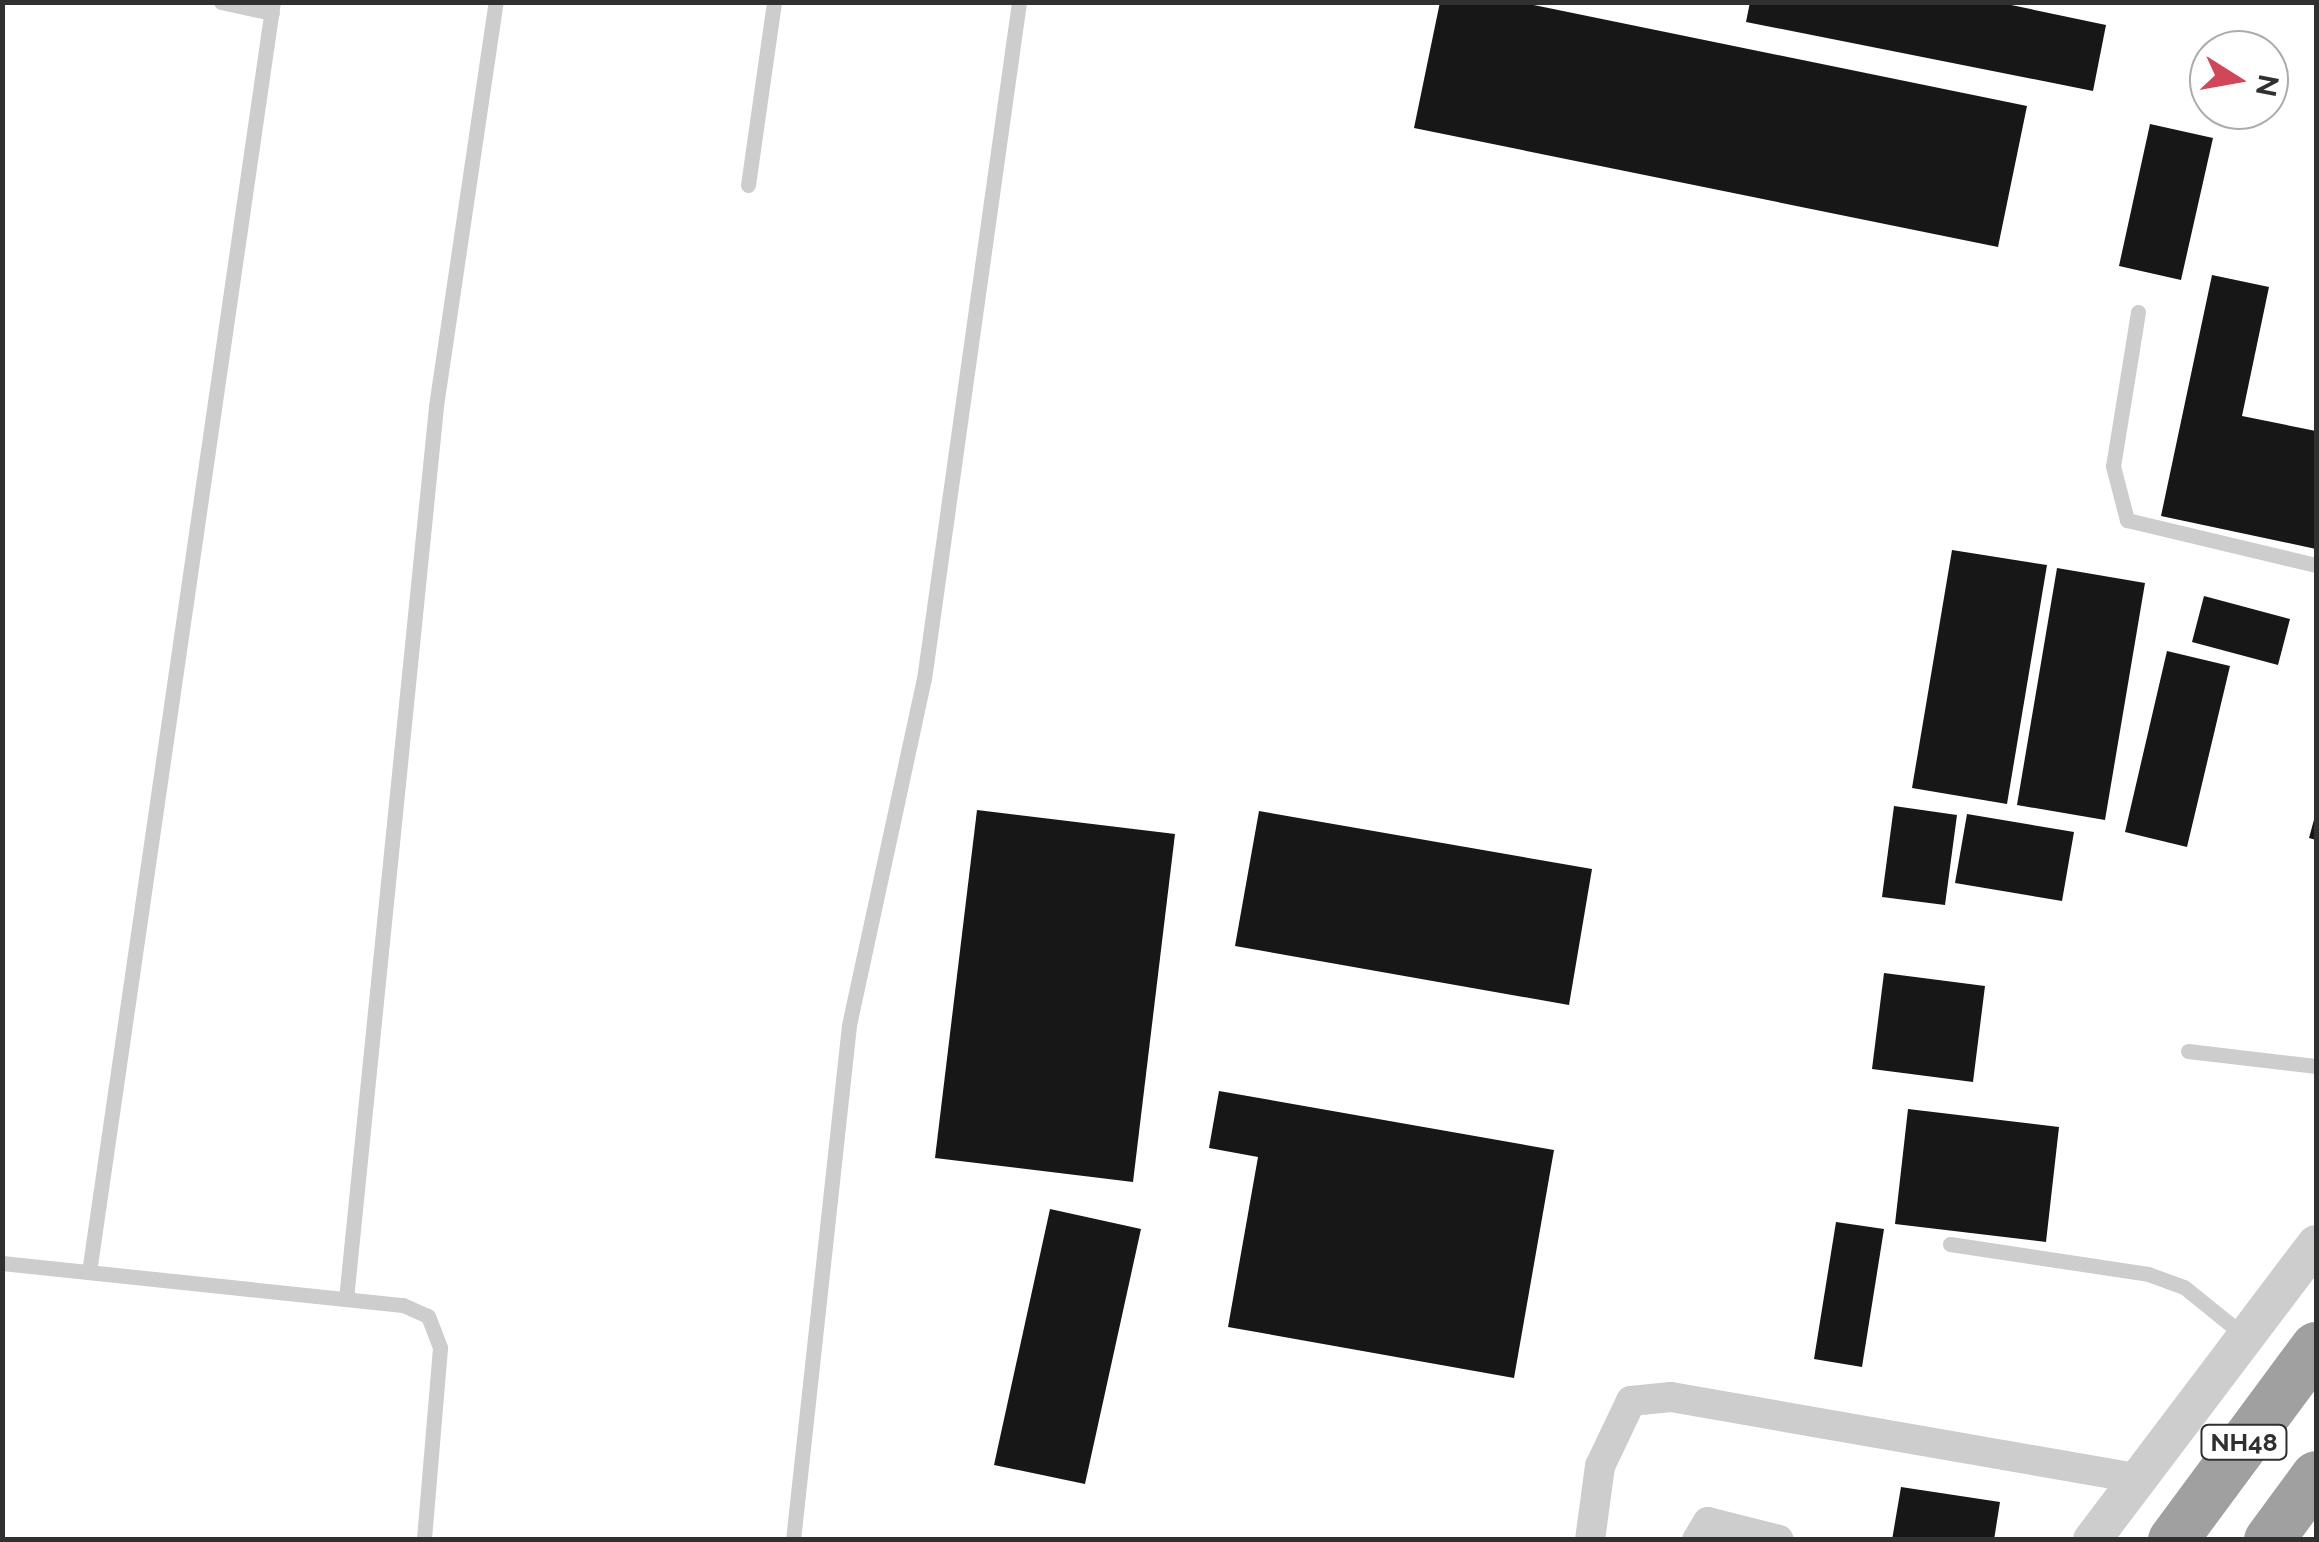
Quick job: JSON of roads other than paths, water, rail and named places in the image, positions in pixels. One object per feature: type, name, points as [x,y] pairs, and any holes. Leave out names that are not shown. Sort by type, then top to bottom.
[{"type":"highway","name":"NH48","points":[[2173,1540],[2316,1347]]},
{"type":"highway","name":"NH48","points":[[2269,1540],[2316,1476]]},
{"type":"street","points":[[2092,1540],[2242,1334],[2316,1244]]},
{"type":"street","points":[[1590,1540],[1600,1466],[1631,1401],[1671,1398],[2134,1478]]},
{"type":"street","points":[[1697,1540],[1708,1522],[1779,1540]]},
{"type":"lane","points":[[89,1272],[272,8],[221,2]]},
{"type":"lane","points":[[346,1299],[436,406],[496,2]]},
{"type":"lane","points":[[748,184],[774,2]]},
{"type":"lane","points":[[793,1540],[849,1024],[924,678],[1018,2]]},
{"type":"lane","points":[[2138,312],[2113,466],[2127,520],[2316,565]]},
{"type":"lane","points":[[2188,1051],[2316,1066]]},
{"type":"lane","points":[[1950,1244],[2148,1274],[2184,1287],[2242,1334]]},
{"type":"lane","points":[[2,1263],[403,1305],[438,1330],[424,1540]]}]
